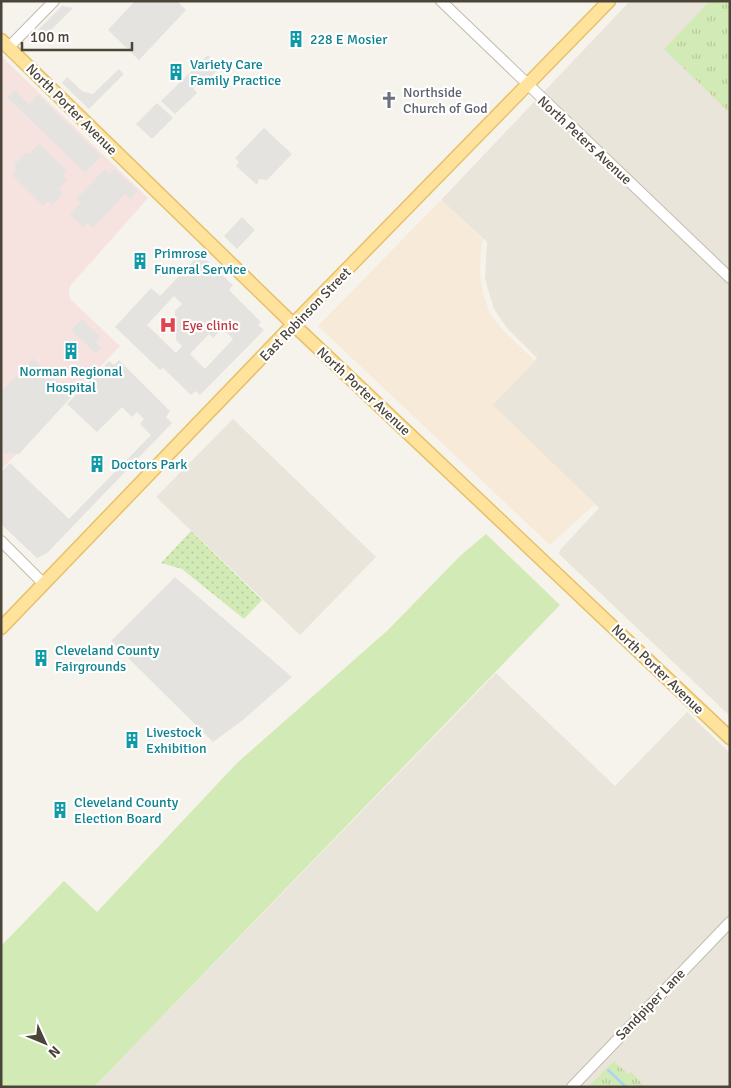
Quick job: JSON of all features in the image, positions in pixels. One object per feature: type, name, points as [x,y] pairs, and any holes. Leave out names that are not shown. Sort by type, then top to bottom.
[{"type":"main road","name":"East Robinson Street","points":[[1,628],[609,1]]},
{"type":"main road","name":"North Porter Avenue","points":[[5,44],[294,324],[730,738]]},
{"type":"street","points":[[5,44],[54,1]]},
{"type":"street","name":"North Peters Avenue","points":[[441,1],[730,278]]},
{"type":"street","points":[[1,541],[44,584]]},
{"type":"street","name":"Sandpiper Lane","points":[[572,1087],[730,922]]},
{"type":"shaded area","points":[[135,1],[177,1],[186,10],[139,60],[108,30]]},
{"type":"shaded area","points":[[630,1],[730,1],[730,716],[559,554],[560,550],[599,508],[492,405],[537,358],[507,328],[494,309],[485,279],[487,242],[441,200]]},
{"type":"shaded area","points":[[62,6],[73,8],[47,34],[42,34],[38,30]]},
{"type":"shaded area","points":[[208,55],[220,67],[201,87],[196,86],[193,88],[197,93],[175,114],[161,101]]},
{"type":"shaded area","points":[[1,56],[148,198],[70,286],[69,291],[70,299],[120,346],[1,470]]},
{"type":"shaded area","points":[[119,69],[124,74],[89,109],[62,83],[67,77],[82,91],[93,94]]},
{"type":"shaded area","points":[[15,90],[29,104],[38,95],[101,156],[85,173],[7,97]]},
{"type":"shaded area","points":[[157,103],[173,118],[152,139],[136,124]]},
{"type":"shaded area","points":[[264,128],[292,154],[267,180],[259,179],[257,185],[236,166],[239,162],[235,158]]},
{"type":"shaded area","points":[[39,143],[67,171],[63,175],[67,180],[59,189],[63,194],[52,205],[48,201],[43,206],[12,175],[17,169],[14,165],[26,152],[29,154]]},
{"type":"shaded area","points":[[105,169],[109,174],[114,169],[138,191],[130,199],[125,194],[93,228],[87,223],[83,227],[70,214],[80,203],[76,199]]},
{"type":"shaded area","points":[[441,200],[483,239],[480,272],[483,293],[490,314],[502,329],[535,361],[493,405],[595,504],[550,545],[318,326]]},
{"type":"shaded area","points":[[242,217],[255,230],[237,249],[224,236]]},
{"type":"shaded area","points":[[200,254],[233,285],[229,290],[261,322],[258,325],[264,330],[200,395],[196,391],[191,395],[163,368],[160,370],[115,327],[151,288],[160,296]],"holes":[[[174,296],[182,304],[175,311],[176,340],[182,346],[176,353],[147,325]],[[222,328],[233,339],[205,369],[190,354],[209,334],[213,338]]]},
{"type":"shaded area","points":[[82,319],[101,337],[96,342],[101,348],[96,354],[71,330]]},
{"type":"shaded area","points":[[33,358],[72,396],[19,454],[3,453],[2,391]]},
{"type":"shaded area","points":[[119,360],[170,411],[166,417],[172,423],[47,553],[37,558],[1,524],[1,472],[10,463],[69,519],[151,435],[140,424],[144,419],[137,412],[132,417],[122,407],[97,432],[67,404],[109,361],[114,365]]},
{"type":"shaded area","points":[[233,419],[376,557],[300,635],[156,497]]},
{"type":"shaded area","points":[[175,577],[292,677],[243,720],[213,742],[111,641]]},
{"type":"shaded area","points":[[496,673],[615,786],[687,712],[730,753],[730,1087],[94,1087]]},
{"type":"green space","points":[[710,1],[730,1],[730,113],[664,49]]},
{"type":"green space","points":[[191,531],[262,600],[244,619],[182,569],[161,563]]},
{"type":"green space","points":[[486,534],[560,605],[94,1087],[1,1087],[1,946],[64,881],[97,912],[238,762],[388,630],[460,556]]},
{"type":"green space","points":[[614,1061],[628,1074],[631,1072],[645,1087],[588,1087]]},
{"type":"waterway","points":[[608,1070],[626,1087]]},
{"type":"place","name":"228 E Mosier","points":[[296,39]]},
{"type":"place","name":"Variety Care Family Practice","points":[[176,72]]},
{"type":"place","name":"Northside Church of God","points":[[389,100]]},
{"type":"place","name":"Primrose Funeral Service","points":[[140,261]]},
{"type":"place","name":"Eye clinic","points":[[168,325]]},
{"type":"place","name":"Norman Regional Hospital","points":[[71,351]]},
{"type":"place","name":"Doctors Park","points":[[97,464]]},
{"type":"place","name":"Cleveland County Fairgrounds","points":[[41,658]]},
{"type":"place","name":"Livestock Exhibition","points":[[132,740]]},
{"type":"place","name":"Cleveland County Election Board","points":[[60,810]]}]
